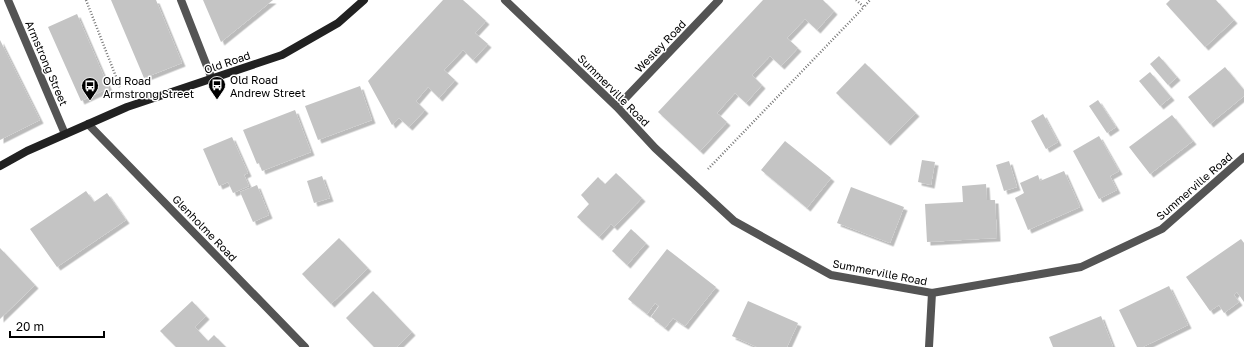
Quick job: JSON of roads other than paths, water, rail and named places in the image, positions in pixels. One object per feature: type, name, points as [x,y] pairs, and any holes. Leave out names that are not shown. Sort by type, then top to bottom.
[{"type":"main road","name":"Old Road","points":[[0,166],[27,151],[128,107],[282,55],[338,23],[364,0]]},
{"type":"street","name":"Armstrong Street","points":[[8,0],[65,134]]},
{"type":"street","points":[[181,0],[212,79]]},
{"type":"street","name":"Summerville Road","points":[[505,0],[617,107],[655,148],[734,222],[831,275],[932,293],[1081,267],[1162,229],[1244,157]]},
{"type":"street","name":"Wesley Road","points":[[617,107],[718,0]]},
{"type":"street","name":"Glenholme Road","points":[[88,124],[305,347]]},
{"type":"street","points":[[929,347],[932,293]]},
{"type":"place","name":"Old Road Andrew Street","points":[[217,100]]},
{"type":"place","name":"Old Road Armstrong Street","points":[[90,101]]}]
